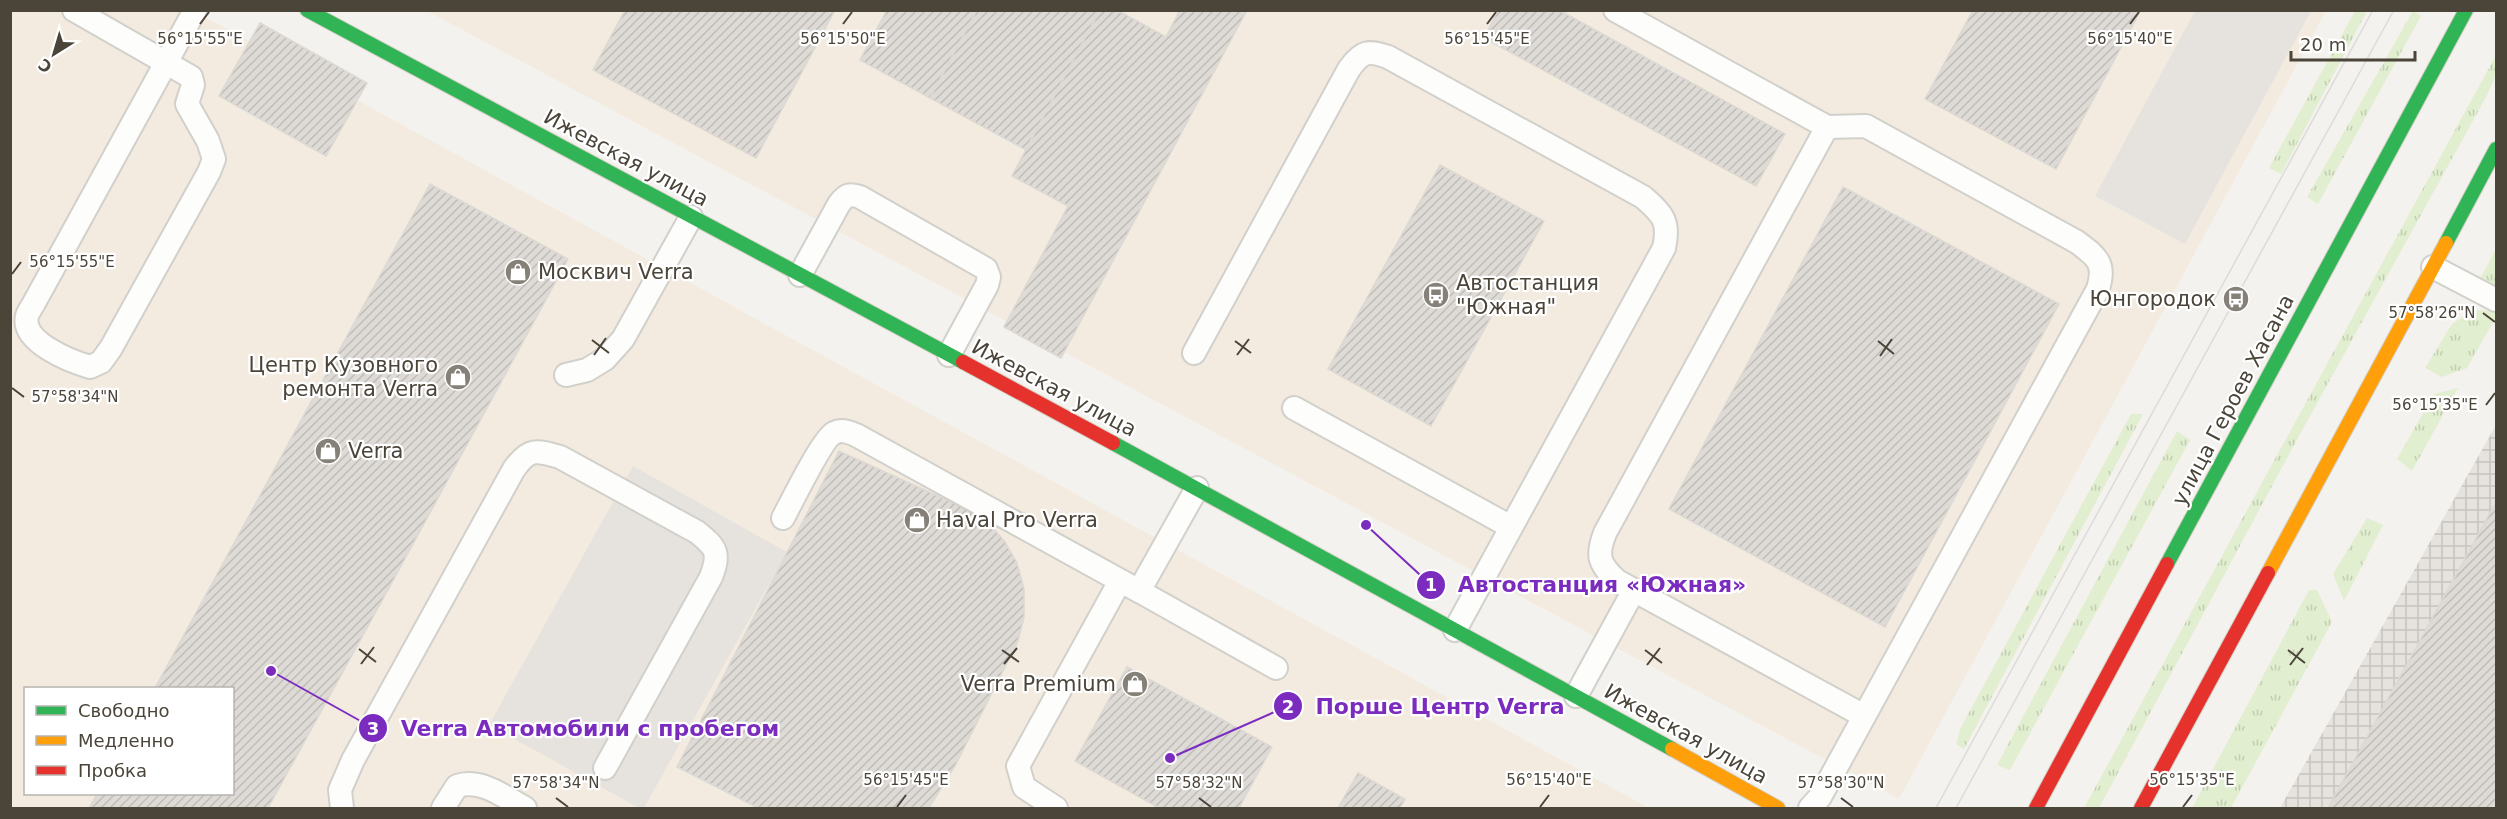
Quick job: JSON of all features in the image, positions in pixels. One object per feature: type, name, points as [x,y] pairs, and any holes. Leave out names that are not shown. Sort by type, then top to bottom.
[{"type":"street","name":"Ижевская улица","points":[[307,10],[1197,488],[1778,808]]},
{"type":"street","name":"улица Героев Хасана","points":[[2036,808],[2466,10]]},
{"type":"street","points":[[2141,808],[2496,149]]},
{"type":"lane","points":[[74,10],[167,62],[191,77],[193,86],[188,104],[208,141],[213,159],[209,172],[111,348],[101,362],[90,367],[72,361],[45,347],[29,333],[27,318],[167,62],[195,10]]},
{"type":"lane","points":[[1615,10],[1827,127],[1866,126],[2077,242],[2096,256],[2103,274],[2098,290],[1864,717],[1820,797],[1810,808]]},
{"type":"lane","points":[[1194,353],[1358,56],[1372,52],[1388,57],[1643,197],[1660,211],[1668,231],[1664,248],[1455,630]]},
{"type":"lane","points":[[1827,127],[1605,533],[1599,549],[1603,568],[1617,581],[1864,717]]},
{"type":"lane","points":[[800,275],[845,196],[852,194],[860,197],[986,269],[989,277],[987,285],[949,355]]},
{"type":"lane","points":[[566,375],[587,370],[605,359],[623,339],[691,217]]},
{"type":"lane","points":[[2433,267],[2496,300]]},
{"type":"lane","points":[[1294,408],[1511,527]]},
{"type":"lane","points":[[783,518],[831,433],[842,430],[856,435],[1276,668]]},
{"type":"lane","points":[[342,808],[340,790],[353,760],[514,469],[524,455],[538,450],[560,457],[697,532],[713,545],[717,560],[711,577],[605,768]]},
{"type":"lane","points":[[1056,808],[1024,787],[1018,766],[1130,586],[1197,488]]},
{"type":"lane","points":[[1576,696],[1634,590]]},
{"type":"lane","points":[[443,808],[457,786],[469,782],[489,789],[525,808]]},
{"type":"shaded area","points":[[10,11],[194,11],[1649,808],[11,808]]},
{"type":"shaded area","points":[[427,11],[2326,11],[1899,799]]},
{"type":"shaded area","points":[[2195,11],[2311,11],[2185,244],[2095,196]]},
{"type":"shaded area","points":[[2496,425],[2496,808],[2280,808]]},
{"type":"shaded area","points":[[633,466],[787,552],[644,808],[639,808],[489,725]]},
{"type":"green space","points":[[2355,11],[2367,11],[2281,174],[2269,168]]},
{"type":"green space","points":[[2413,11],[2421,16],[2318,204],[2307,197]]},
{"type":"green space","points":[[2495,57],[2496,75],[2486,97],[2293,447],[2099,808],[2084,808]]},
{"type":"green space","points":[[2496,249],[2496,286],[2481,277]]},
{"type":"green space","points":[[2473,310],[2494,311],[2496,317],[2467,368],[2442,377],[2425,368],[2452,324]]},
{"type":"green space","points":[[2458,388],[2412,471],[2397,459],[2434,394]]},
{"type":"green space","points":[[2131,414],[2143,414],[1964,749],[1956,744],[1960,729]]},
{"type":"green space","points":[[2177,431],[2190,440],[2010,770],[1997,765]]},
{"type":"green space","points":[[2367,518],[2383,525],[2344,601],[2333,574]]},
{"type":"green space","points":[[2309,590],[2317,590],[2332,622],[2231,808],[2192,808]]},
{"type":"building","points":[[625,10],[835,10],[756,158],[593,70]]},
{"type":"building","points":[[887,10],[977,10],[930,98],[860,60]]},
{"type":"building","points":[[977,10],[1100,10],[1026,150],[930,98]]},
{"type":"building","points":[[1100,10],[1117,10],[1166,37],[1180,10],[1247,10],[1061,358],[1004,327],[1068,206],[1012,176]]},
{"type":"building","points":[[1498,10],[1559,10],[1785,134],[1756,186],[1484,38]]},
{"type":"building","points":[[1970,10],[2141,10],[2056,169],[1925,99],[1972,12]]},
{"type":"building","points":[[260,23],[367,83],[326,156],[219,96]]},
{"type":"building","name":"Автостанция \"Южная\"","points":[[1440,165],[1544,221],[1431,426],[1328,369]]},
{"type":"building","points":[[430,184],[568,259],[268,808],[89,808],[96,795],[234,795],[234,687],[156,687]]},
{"type":"building","points":[[1843,187],[2059,304],[1885,627],[1669,509]]},
{"type":"building","points":[[839,451],[971,511],[993,528],[1005,542],[1017,563],[1024,589],[1024,617],[1018,641],[955,766],[929,808],[758,808],[677,767]]},
{"type":"building","points":[[2496,502],[2496,808],[2328,808],[2334,797]]},
{"type":"building","points":[[1127,667],[1272,747],[1239,808],[1159,808],[1075,761]]},
{"type":"building","points":[[1358,773],[1405,799],[1400,808],[1338,808]]},
{"type":"tram line","points":[[1936,808],[2373,10]]},
{"type":"tram line","points":[[1956,808],[2394,10]]},
{"type":"traffic: fast","points":[[307,10],[963,362]]},
{"type":"traffic: fast","points":[[2167,564],[2466,10]]},
{"type":"traffic: fast","points":[[2446,243],[2496,149]]},
{"type":"traffic: fast","points":[[1113,443],[1672,749]]},
{"type":"traffic: slow","points":[[2268,573],[2446,243]]},
{"type":"traffic: slow","points":[[1672,749],[1778,808]]},
{"type":"traffic: jam","points":[[963,362],[1113,443]]},
{"type":"traffic: jam","points":[[2036,808],[2167,564]]},
{"type":"traffic: jam","points":[[2141,808],[2268,573]]},
{"type":"place","name":"Москвич Verra","points":[[518,272]]},
{"type":"place","name":"Автостанция \"Южная\"","points":[[1436,295]]},
{"type":"place","name":"Юнгородок","points":[[2236,299]]},
{"type":"place","name":"Центр Кузовного ремонта Verra","points":[[458,377]]},
{"type":"place","name":"Verra","points":[[328,451]]},
{"type":"place","name":"Haval Pro Verra","points":[[917,520]]},
{"type":"place","name":"Автостанция «Южная»","points":[[1366,525]]},
{"type":"place","name":"Verra Автомобили с пробегом","points":[[271,671]]},
{"type":"place","name":"Verra Premium","points":[[1135,684]]},
{"type":"place","name":"Порше Центр Verra","points":[[1170,758]]}]
